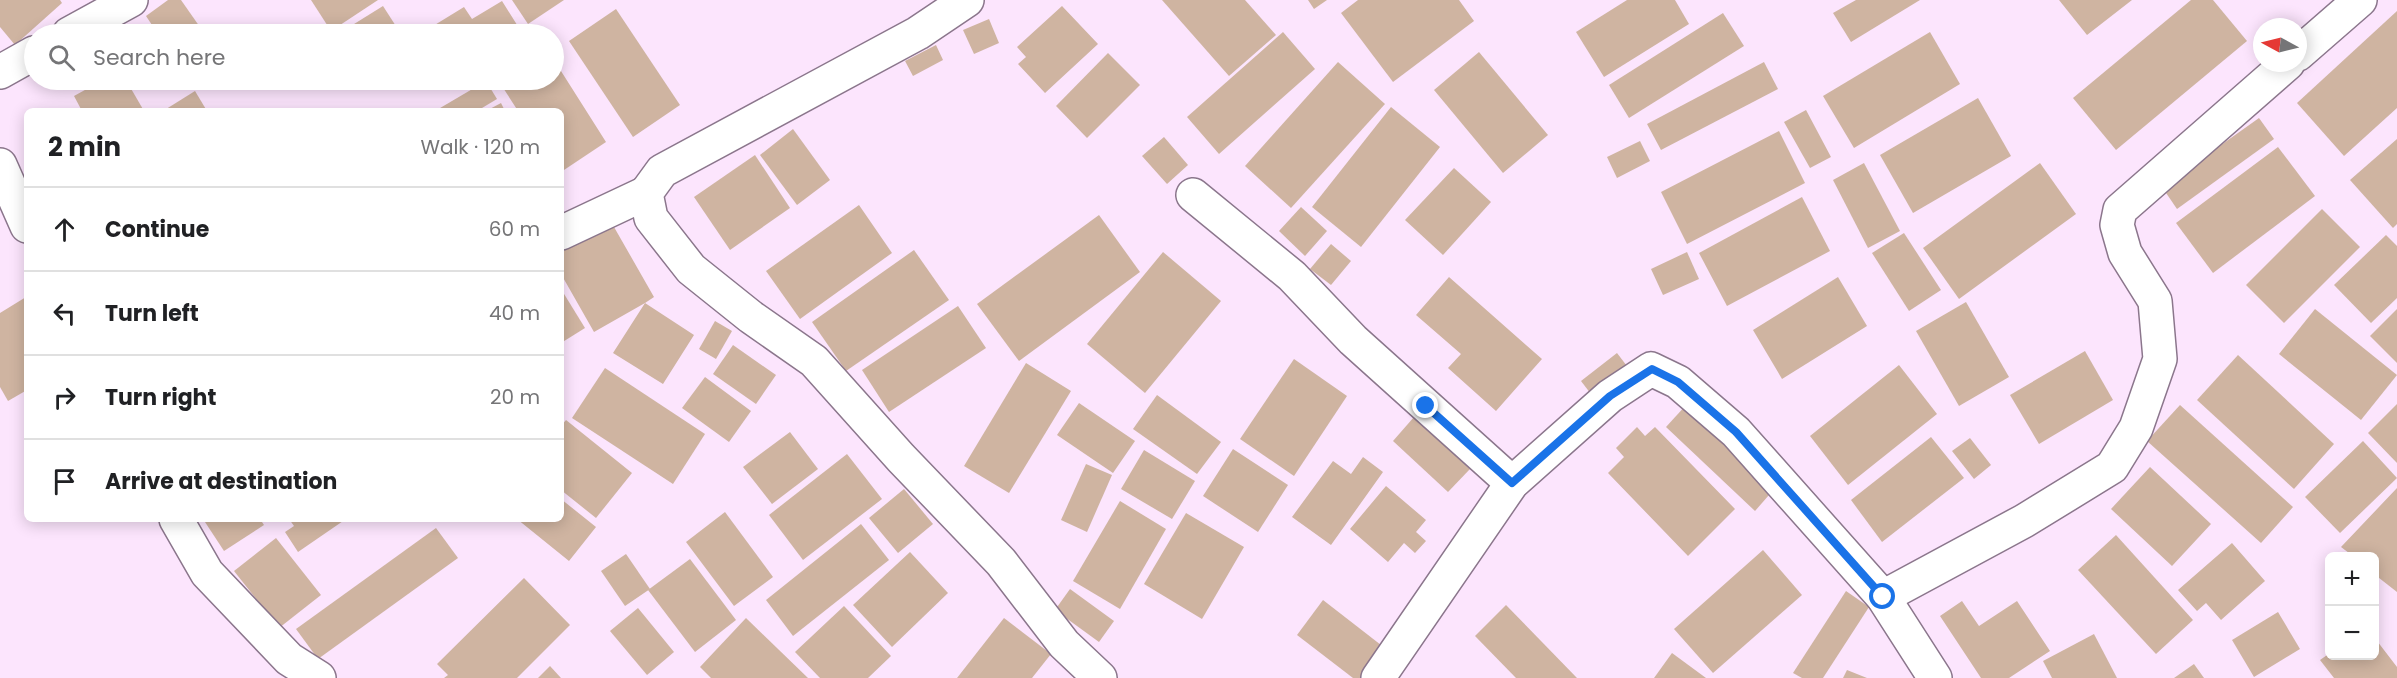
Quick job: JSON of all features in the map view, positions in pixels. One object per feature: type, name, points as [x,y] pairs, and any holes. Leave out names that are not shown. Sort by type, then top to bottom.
[{"type":"street","points":[[87,24],[131,0]]},
{"type":"street","points":[[564,232],[645,193],[662,171],[918,33],[967,0]]},
{"type":"street","points":[[2307,46],[2360,0]]},
{"type":"street","points":[[0,72],[24,59]]},
{"type":"street","points":[[1883,597],[2024,521],[2112,467],[2136,428],[2160,359],[2156,301],[2125,253],[2117,225],[2120,210],[2278,72]]},
{"type":"street","points":[[0,165],[24,219]]},
{"type":"street","points":[[645,193],[651,218],[691,269],[751,317],[814,361],[901,458],[1001,562],[1064,644],[1100,678]]},
{"type":"street","points":[[1193,195],[1292,276],[1353,340],[1512,483]]},
{"type":"street","points":[[1378,678],[1512,483],[1610,396],[1652,369],[1678,382],[1736,432],[1883,597],[1935,678]]},
{"type":"street","points":[[178,522],[207,573],[289,659],[319,678]]},
{"type":"building","points":[[0,0],[60,0],[62,3],[38,24],[24,24],[24,37],[15,45],[0,27]]},
{"type":"building","points":[[168,0],[181,0],[198,24],[151,24],[146,16]]},
{"type":"building","points":[[311,0],[378,0],[342,24],[326,24]]},
{"type":"building","points":[[512,0],[564,0],[528,24]]},
{"type":"building","points":[[1162,0],[1245,0],[1276,35],[1229,76]]},
{"type":"building","points":[[1308,0],[1327,0],[1314,9]]},
{"type":"building","points":[[1358,0],[1459,0],[1474,21],[1393,82],[1341,13]]},
{"type":"building","points":[[1627,0],[1675,0],[1689,24],[1604,77],[1576,32]]},
{"type":"building","points":[[1856,0],[1920,0],[1851,42],[1833,13]]},
{"type":"building","points":[[2059,0],[2132,0],[2087,35]]},
{"type":"building","points":[[2191,0],[2213,0],[2247,41],[2116,150],[2073,98]]},
{"type":"building","points":[[502,1],[516,24],[436,24],[464,7],[472,19]]},
{"type":"building","points":[[383,6],[395,24],[354,24]]},
{"type":"building","points":[[1062,6],[1098,44],[1045,93],[1018,64],[1026,57],[1017,47]]},
{"type":"building","points":[[616,9],[680,105],[633,137],[569,41]]},
{"type":"building","points":[[2397,11],[2397,108],[2344,156],[2297,103]]},
{"type":"building","points":[[1723,13],[1744,46],[1629,118],[1609,85]]},
{"type":"building","points":[[989,19],[999,43],[974,54],[963,30]]},
{"type":"building","points":[[1283,32],[1315,69],[1219,154],[1187,117]]},
{"type":"building","points":[[1930,32],[1960,84],[1854,148],[1823,96]]},
{"type":"building","points":[[936,45],[943,60],[913,76],[905,61]]},
{"type":"building","points":[[1479,52],[1548,135],[1503,173],[1434,90]]},
{"type":"building","points":[[1108,53],[1140,85],[1087,138],[1056,106]]},
{"type":"building","points":[[1338,62],[1385,104],[1291,208],[1245,166]]},
{"type":"building","points":[[1764,62],[1778,89],[1661,150],[1647,124]]},
{"type":"building","points":[[564,76],[606,142],[564,170],[564,108],[516,108],[504,90],[564,90]]},
{"type":"building","points":[[85,90],[132,90],[142,108],[80,108],[74,96]]},
{"type":"building","points":[[471,90],[492,90],[497,99],[482,108],[440,108]]},
{"type":"building","points":[[195,91],[205,108],[168,108]]},
{"type":"building","points":[[1978,98],[2011,156],[1913,213],[1880,155]]},
{"type":"building","points":[[501,103],[504,108],[492,108]]},
{"type":"building","points":[[1391,107],[1440,147],[1361,247],[1312,207]]},
{"type":"building","points":[[1806,110],[1831,157],[1810,168],[1784,122]]},
{"type":"building","points":[[2259,118],[2274,139],[2177,209],[2162,187]]},
{"type":"building","points":[[793,129],[830,180],[797,205],[760,155]]},
{"type":"building","points":[[1779,131],[1805,183],[1687,244],[1661,192]]},
{"type":"building","points":[[1164,137],[1188,165],[1167,184],[1142,156]]},
{"type":"building","points":[[2397,139],[2397,224],[2393,228],[2350,180]]},
{"type":"building","points":[[1640,141],[1650,161],[1617,178],[1607,157]]},
{"type":"building","points":[[2278,147],[2315,196],[2213,273],[2176,223]]},
{"type":"building","points":[[755,155],[790,208],[730,250],[694,197]]},
{"type":"building","points":[[1864,163],[1900,231],[1868,248],[1833,180]]},
{"type":"building","points":[[2040,163],[2076,214],[1959,299],[1923,248]]},
{"type":"building","points":[[1454,168],[1491,202],[1443,255],[1405,220]]},
{"type":"building","points":[[1802,197],[1830,251],[1727,306],[1699,253]]},
{"type":"building","points":[[859,205],[892,253],[800,319],[766,271]]},
{"type":"building","points":[[1301,207],[1327,231],[1305,256],[1279,231]]},
{"type":"building","points":[[2322,209],[2360,247],[2284,323],[2246,285]]},
{"type":"building","points":[[1099,215],[1140,272],[1019,361],[977,304]]},
{"type":"building","points":[[610,220],[654,297],[594,332],[564,279],[564,246]]},
{"type":"building","points":[[1904,233],[1941,290],[1909,311],[1872,253]]},
{"type":"building","points":[[2386,235],[2397,246],[2397,298],[2371,323],[2334,285]]},
{"type":"building","points":[[1331,244],[1351,261],[1331,285],[1310,269]]},
{"type":"building","points":[[914,250],[949,300],[846,371],[812,322]]},
{"type":"building","points":[[1163,252],[1221,301],[1145,393],[1087,344]]},
{"type":"building","points":[[1687,252],[1699,279],[1663,295],[1651,269]]},
{"type":"building","points":[[1449,277],[1542,359],[1496,411],[1448,368],[1461,354],[1416,315]]},
{"type":"building","points":[[1838,277],[1867,326],[1782,379],[1753,330]]},
{"type":"building","points":[[564,294],[585,328],[564,341]]},
{"type":"building","points":[[24,298],[24,392],[8,401],[0,387],[0,313]]},
{"type":"building","points":[[1966,302],[2009,377],[1959,406],[1916,331]]},
{"type":"building","points":[[645,303],[694,335],[663,384],[613,353]]},
{"type":"building","points":[[958,306],[986,348],[889,412],[862,370]]},
{"type":"building","points":[[2315,309],[2397,375],[2361,420],[2279,354]]},
{"type":"building","points":[[2397,309],[2397,363],[2370,336]]},
{"type":"building","points":[[715,321],[732,331],[716,359],[699,349]]},
{"type":"building","points":[[733,345],[776,375],[756,404],[713,374]]},
{"type":"building","points":[[2085,351],[2113,400],[2039,444],[2010,395]]},
{"type":"building","points":[[1617,353],[1630,370],[1594,398],[1581,381]]},
{"type":"building","points":[[2238,355],[2334,444],[2294,489],[2197,400]]},
{"type":"building","points":[[1294,359],[1347,396],[1294,476],[1240,439]]},
{"type":"building","points":[[1026,363],[1071,391],[1009,493],[964,466]]},
{"type":"building","points":[[1899,365],[1937,414],[1848,485],[1810,436]]},
{"type":"building","points":[[605,368],[705,434],[673,484],[572,418]]},
{"type":"building","points":[[705,377],[751,411],[729,442],[682,408]]},
{"type":"building","points":[[1157,395],[1221,442],[1197,474],[1133,429]]},
{"type":"building","points":[[1079,403],[1135,441],[1113,473],[1057,435]]},
{"type":"building","points":[[1687,404],[1776,487],[1755,511],[1666,427]]},
{"type":"building","points":[[2397,404],[2397,463],[2368,433]]},
{"type":"building","points":[[2180,405],[2293,507],[2261,543],[2147,441]]},
{"type":"building","points":[[1414,417],[1470,469],[1448,492],[1393,441]]},
{"type":"building","points":[[566,420],[632,473],[596,518],[564,492],[564,422]]},
{"type":"building","points":[[1637,427],[1645,436],[1655,427],[1735,509],[1688,556],[1608,473],[1624,457],[1616,448]]},
{"type":"building","points":[[790,432],[818,469],[772,504],[743,467]]},
{"type":"building","points":[[1931,437],[1964,478],[1882,542],[1851,500]]},
{"type":"building","points":[[1970,438],[1991,465],[1974,479],[1952,451]]},
{"type":"building","points":[[2363,441],[2397,478],[2340,533],[2305,497]]},
{"type":"building","points":[[1233,449],[1288,485],[1258,532],[1203,496]]},
{"type":"building","points":[[1144,450],[1195,481],[1172,519],[1121,489]]},
{"type":"building","points":[[847,454],[882,499],[803,560],[769,515]]},
{"type":"building","points":[[1363,457],[1383,472],[1331,545],[1292,517],[1333,461],[1351,474]]},
{"type":"building","points":[[1086,464],[1112,475],[1087,532],[1061,520]]},
{"type":"building","points":[[2150,467],[2211,524],[2172,566],[2111,509]]},
{"type":"building","points":[[1386,486],[1426,520],[1416,532],[1426,541],[1415,553],[1404,543],[1388,562],[1350,529]]},
{"type":"building","points":[[2397,488],[2397,592],[2379,578],[2379,552],[2348,552],[2341,547]]},
{"type":"building","points":[[904,489],[933,524],[898,553],[869,518]]},
{"type":"building","points":[[564,501],[596,527],[569,561],[521,522],[564,522]]},
{"type":"building","points":[[1120,501],[1166,529],[1120,609],[1073,581]]},
{"type":"building","points":[[725,512],[773,577],[734,606],[686,542]]},
{"type":"building","points":[[1186,513],[1244,547],[1202,619],[1144,584]]},
{"type":"building","points":[[205,522],[262,522],[264,525],[224,551]]},
{"type":"building","points":[[291,522],[342,522],[298,552],[285,532],[294,526]]},
{"type":"building","points":[[861,524],[889,560],[793,636],[766,600]]},
{"type":"building","points":[[436,528],[458,558],[318,659],[296,629]]},
{"type":"building","points":[[2116,535],[2193,620],[2156,654],[2078,570]]},
{"type":"building","points":[[276,538],[321,595],[279,628],[234,571]]},
{"type":"building","points":[[2232,543],[2265,581],[2221,620],[2206,603],[2197,611],[2178,590]]},
{"type":"building","points":[[1763,550],[1802,595],[1713,673],[1674,629]]},
{"type":"building","points":[[910,552],[948,593],[892,647],[853,605]]},
{"type":"building","points":[[626,554],[650,589],[625,606],[601,571]]},
{"type":"building","points":[[690,559],[736,620],[695,652],[648,590]]},
{"type":"building","points":[[524,578],[570,625],[517,678],[444,678],[448,675],[437,664]]},
{"type":"building","points":[[1070,589],[1114,621],[1099,642],[1055,610]]},
{"type":"building","points":[[1846,591],[1869,607],[1823,678],[1802,678],[1793,673]]},
{"type":"building","points":[[1323,600],[1390,652],[1370,678],[1353,678],[1297,635]]},
{"type":"building","points":[[1962,601],[1979,626],[2017,601],[2050,651],[2009,678],[1981,678],[1940,616]]},
{"type":"building","points":[[1506,605],[1577,678],[1516,678],[1475,636]]},
{"type":"building","points":[[844,606],[891,656],[868,678],[820,678],[795,652]]},
{"type":"building","points":[[638,608],[674,652],[647,675],[610,631]]},
{"type":"building","points":[[2278,612],[2300,649],[2254,677],[2232,640]]},
{"type":"building","points":[[746,618],[808,678],[711,678],[700,667]]},
{"type":"building","points":[[1004,618],[1051,654],[1032,678],[957,678]]},
{"type":"building","points":[[2094,634],[2117,678],[2052,678],[2043,661]]},
{"type":"building","points":[[2379,644],[2397,667],[2397,678],[2334,678],[2320,660],[2325,656],[2325,660],[2379,660]]},
{"type":"building","points":[[1672,653],[1706,678],[1654,678]]},
{"type":"building","points":[[2194,664],[2204,678],[2174,678]]},
{"type":"building","points":[[550,666],[561,678],[538,678]]},
{"type":"building","points":[[1847,670],[1867,678],[1843,678]]},
{"type":"route","points":[[1426,406],[1512,483],[1610,396],[1652,369],[1678,382],[1736,432],[1883,597]]}]
